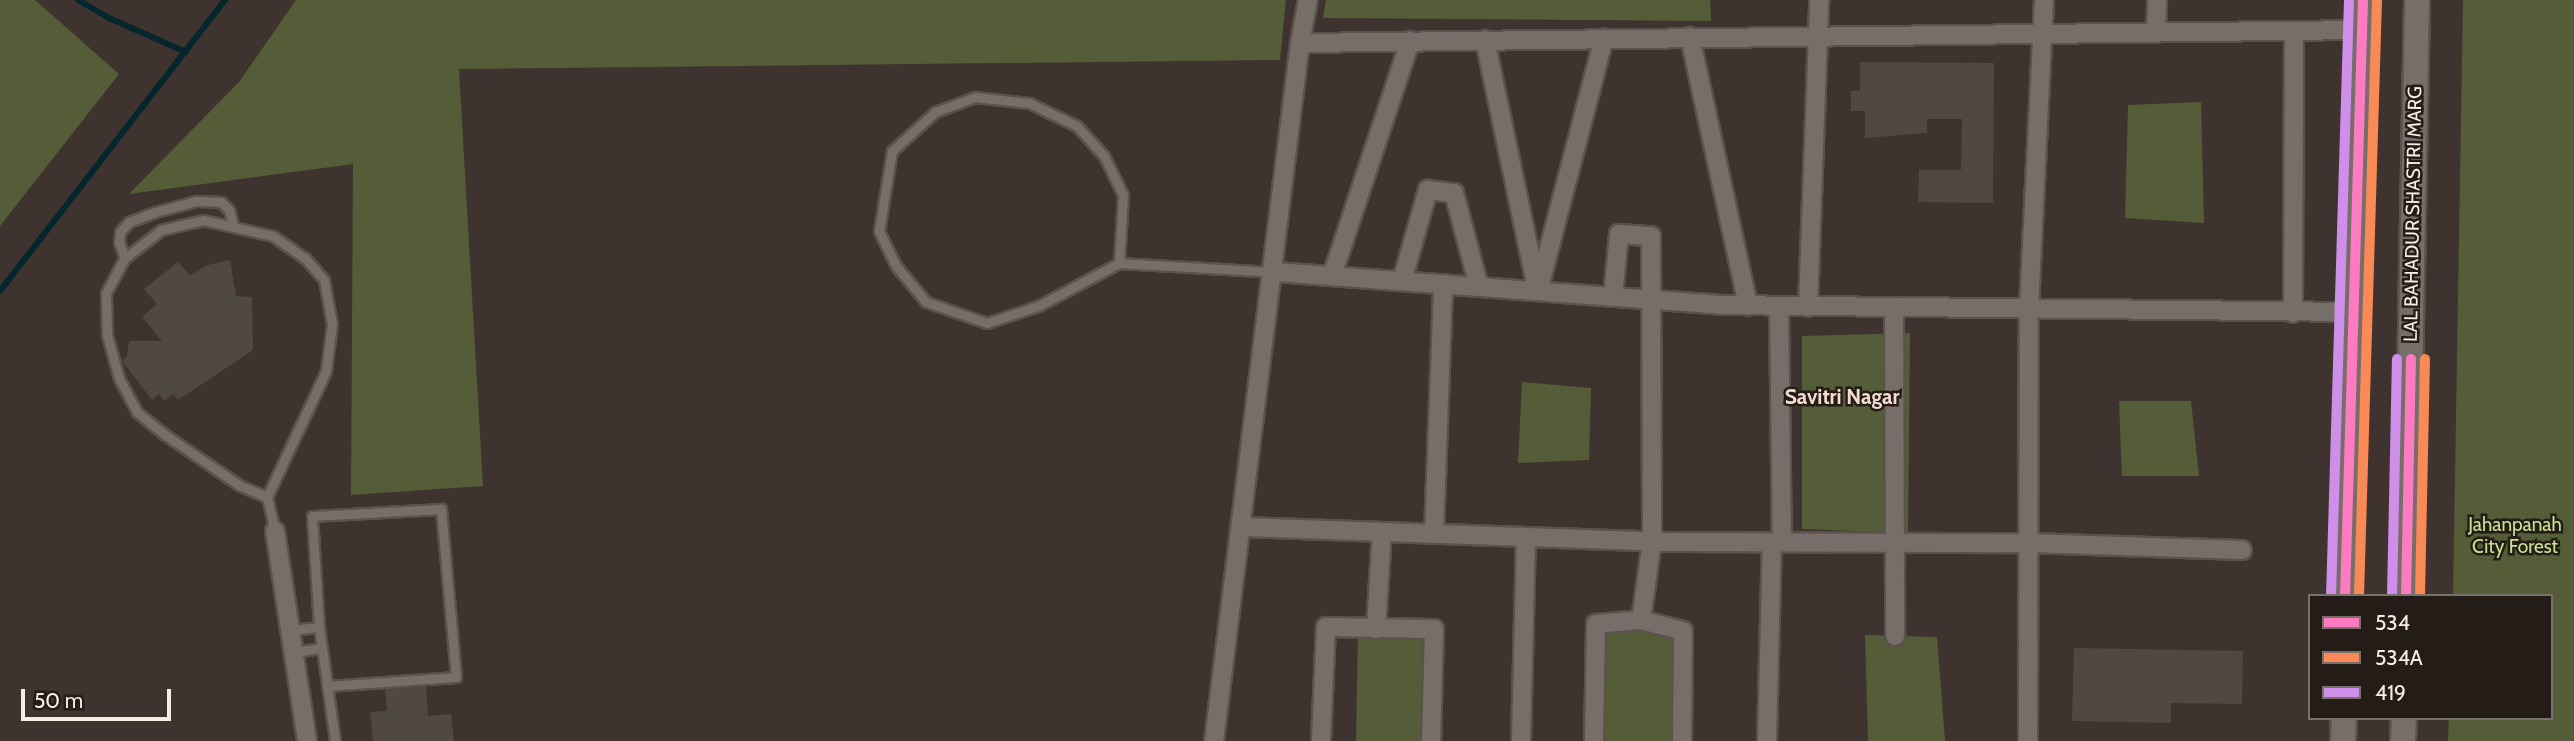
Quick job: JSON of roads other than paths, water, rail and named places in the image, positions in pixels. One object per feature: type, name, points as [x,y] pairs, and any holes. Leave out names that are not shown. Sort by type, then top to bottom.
[{"type":"main road","points":[[2345,594],[2362,0]]},
{"type":"main road","name":"LAL BAHADUR SHASTRI MARG","points":[[2406,594],[2417,0]]},
{"type":"main road","points":[[2403,741],[2404,720]]},
{"type":"street","points":[[1214,741],[1274,272],[1300,43],[1308,0]]},
{"type":"street","points":[[1808,307],[1820,36],[1819,0]]},
{"type":"street","points":[[2028,741],[2029,307],[2044,0]]},
{"type":"street","points":[[2155,33],[2157,0]]},
{"type":"street","points":[[1300,43],[2362,30]]},
{"type":"street","points":[[2293,313],[2294,32]]},
{"type":"street","points":[[1690,37],[1748,306]]},
{"type":"street","points":[[1538,292],[1604,38]]},
{"type":"street","points":[[1485,40],[1538,292]]},
{"type":"street","points":[[1332,276],[1410,41]]},
{"type":"street","points":[[1402,281],[1428,190],[1454,193],[1479,287]]},
{"type":"street","points":[[1613,297],[1619,234],[1651,236],[1652,541],[1642,620]]},
{"type":"street","points":[[1274,272],[1748,306],[2355,312]]},
{"type":"street","points":[[1434,534],[1443,285]]},
{"type":"street","points":[[1767,741],[1777,542],[1779,306]]},
{"type":"street","points":[[1894,307],[1895,636]]},
{"type":"street","points":[[1242,527],[1652,541],[2029,544],[2242,550]]},
{"type":"street","points":[[275,531],[307,741]]},
{"type":"street","points":[[1376,629],[1382,532]]},
{"type":"street","points":[[1521,741],[1526,537]]},
{"type":"street","points":[[1594,741],[1596,624],[1642,620],[1683,631],[1682,741]]},
{"type":"street","points":[[1321,741],[1326,626],[1434,629],[1431,741]]},
{"type":"lane","points":[[1119,263],[1123,195],[1104,156],[1077,126],[1029,103],[975,97],[935,112],[892,151],[879,231],[896,266],[926,302],[987,323],[1038,306],[1119,263],[1274,272]]},
{"type":"lane","points":[[125,258],[119,242],[120,232],[129,222],[155,212],[196,201],[221,202],[229,210],[233,225]]},
{"type":"lane","points":[[267,497],[239,485],[137,412],[119,378],[107,335],[106,293],[125,258],[161,230],[203,220],[273,236],[305,258],[324,280],[332,324],[326,371],[267,497],[275,531]]},
{"type":"lane","points":[[327,686],[456,677],[441,509],[312,516],[319,627],[327,686],[335,741]]},
{"type":"lane","points":[[291,630],[319,627]]},
{"type":"lane","points":[[293,652],[322,648]]},
{"type":"waterway","points":[[78,0],[109,18],[186,52]]},
{"type":"waterway","points":[[0,291],[225,0]]},
{"type":"district","name":"Savitri Nagar","points":[[1842,397]]},
{"type":"park label","name":"Jahanpanah City Forest","points":[[2515,536]]}]
